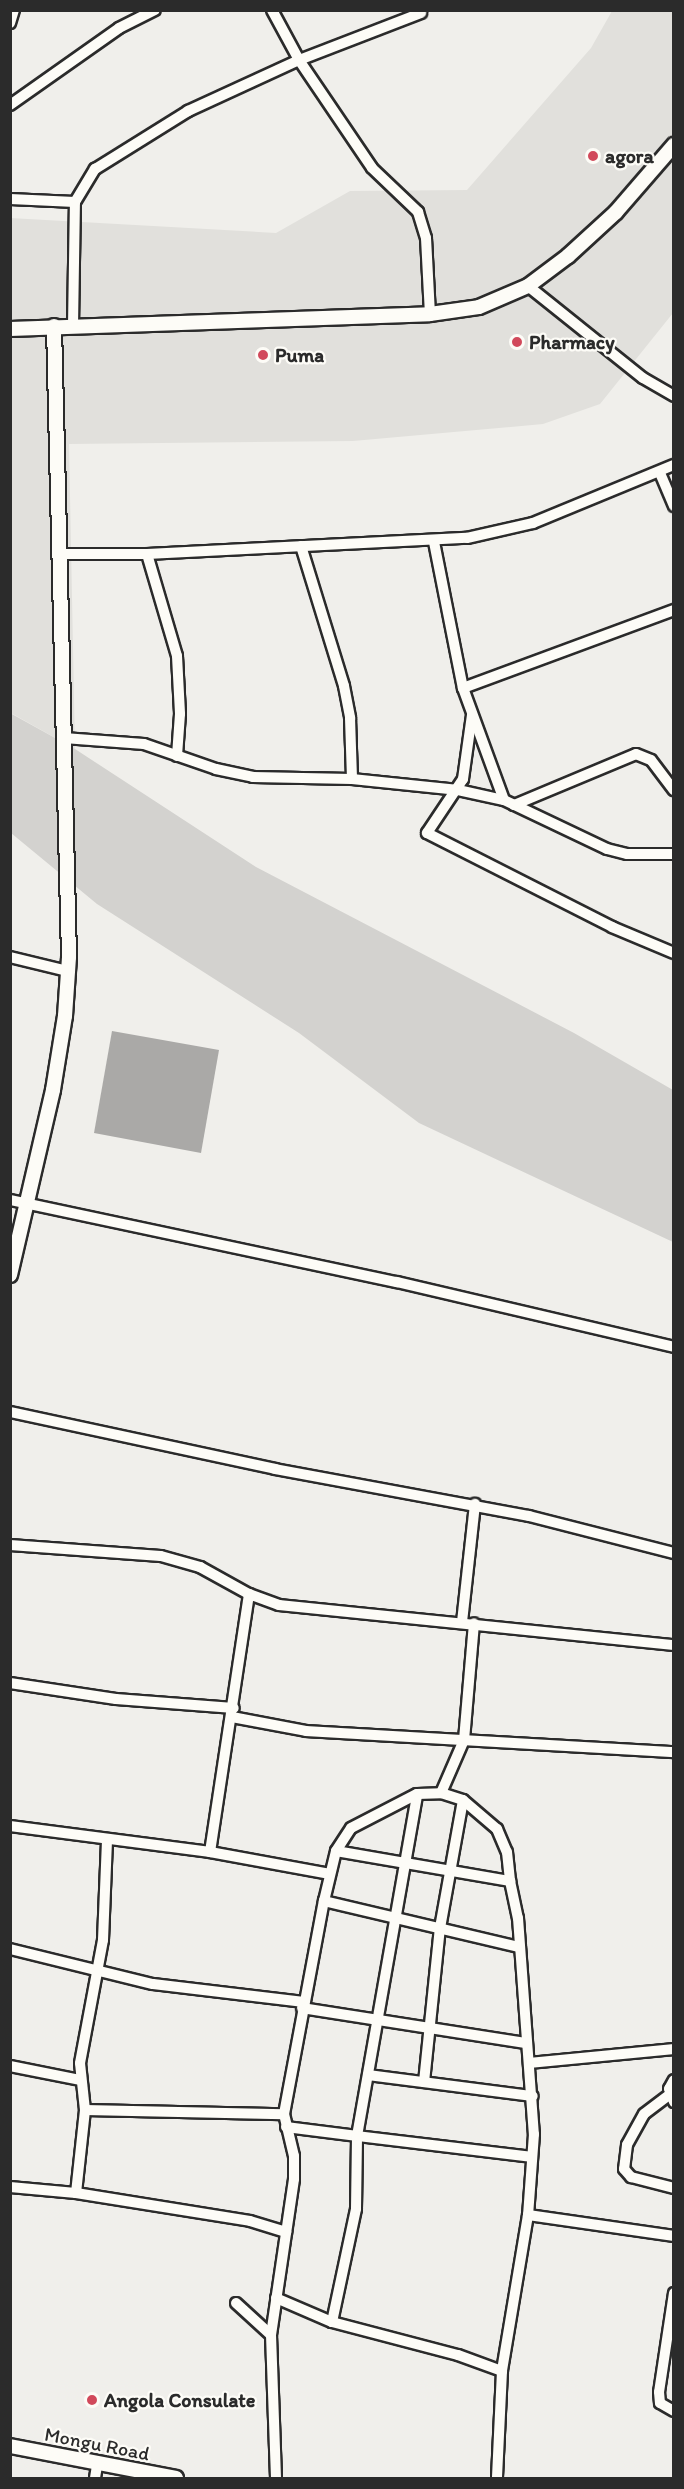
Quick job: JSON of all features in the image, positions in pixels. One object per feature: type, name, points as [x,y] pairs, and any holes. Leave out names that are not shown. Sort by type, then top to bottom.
[{"type":"main road","points":[[10,328],[430,314],[479,307],[528,286],[615,212],[674,145]]},
{"type":"main road","points":[[10,1275],[53,1090],[68,971],[69,831],[64,738],[62,554],[54,326]]},
{"type":"main road","name":"Mongu Road","points":[[10,2446],[96,2472],[176,2478]]},
{"type":"street","points":[[10,23],[14,10]]},
{"type":"street","points":[[13,99],[119,28],[155,10]]},
{"type":"street","points":[[272,10],[299,60],[372,168],[418,212],[428,258],[430,314]]},
{"type":"street","points":[[73,326],[75,202],[95,169],[161,125],[299,60],[421,13]]},
{"type":"street","points":[[10,199],[75,202]]},
{"type":"street","points":[[528,286],[643,378],[674,396]]},
{"type":"street","points":[[62,554],[147,554],[434,542],[533,523],[674,465]]},
{"type":"street","points":[[660,472],[674,506]]},
{"type":"street","points":[[434,542],[463,688],[472,716],[509,802]]},
{"type":"street","points":[[301,546],[344,686],[350,718],[352,779]]},
{"type":"street","points":[[147,554],[177,656],[180,714],[177,756]]},
{"type":"street","points":[[463,688],[674,610]]},
{"type":"street","points":[[472,716],[469,756],[458,790],[427,830],[431,836],[649,945],[674,953]]},
{"type":"street","points":[[64,738],[127,741],[253,777],[352,779],[458,790],[509,802],[607,849],[627,854],[674,854]]},
{"type":"street","points":[[509,802],[636,754],[651,760],[674,790]]},
{"type":"street","points":[[10,957],[68,971]]},
{"type":"street","points":[[10,1200],[398,1282],[674,1347]]},
{"type":"street","points":[[10,1412],[275,1470],[475,1504],[674,1553]]},
{"type":"street","points":[[462,1622],[475,1504]]},
{"type":"street","points":[[10,1545],[161,1556],[200,1567],[249,1594],[279,1605],[674,1645]]},
{"type":"street","points":[[210,1852],[233,1712],[249,1594]]},
{"type":"street","points":[[441,1793],[464,1740],[474,1623]]},
{"type":"street","points":[[10,1683],[116,1699],[233,1712],[306,1731],[674,1752]]},
{"type":"street","points":[[276,2478],[272,2335],[294,2179],[294,2156],[284,2114],[303,2005],[330,1874],[336,1851],[351,1828],[417,1794],[441,1793],[463,1800],[497,1829],[507,1852],[519,1947],[525,2043],[533,2096],[528,2215],[502,2371],[496,2478]]},
{"type":"street","points":[[332,2322],[356,2210],[357,2136],[417,1794]]},
{"type":"street","points":[[424,2082],[432,2027],[441,1928],[463,1800]]},
{"type":"street","points":[[10,1826],[210,1852],[330,1874]]},
{"type":"street","points":[[76,2193],[85,2110],[80,2080],[103,1940],[107,1839]]},
{"type":"street","points":[[336,1851],[452,1869],[510,1881]]},
{"type":"street","points":[[324,1901],[519,1947]]},
{"type":"street","points":[[10,1949],[98,1968],[153,1984],[303,2005],[525,2043]]},
{"type":"street","points":[[529,2063],[674,2049]]},
{"type":"street","points":[[10,2066],[80,2080]]},
{"type":"street","points":[[368,2075],[533,2096]]},
{"type":"street","points":[[674,2080],[671,2099],[644,2114],[627,2145],[624,2169],[632,2177],[674,2188]]},
{"type":"street","points":[[85,2110],[284,2114]]},
{"type":"street","points":[[286,2127],[532,2157]]},
{"type":"street","points":[[10,2187],[76,2193],[250,2221],[286,2232]]},
{"type":"street","points":[[528,2215],[674,2236]]},
{"type":"street","points":[[674,2293],[659,2392],[660,2403],[674,2411]]},
{"type":"street","points":[[276,2298],[332,2322],[458,2355],[502,2371]]},
{"type":"street","points":[[236,2303],[272,2335]]},
{"type":"shaded area","points":[[612,11],[673,11],[673,313],[600,404],[543,424],[353,441],[69,444],[75,749],[11,713],[10,218],[276,233],[350,191],[467,190],[591,48]]},
{"type":"shaded area","points":[[10,713],[75,749],[256,867],[574,1033],[673,1090],[673,1242],[419,1123],[299,1033],[97,904],[11,833]]},
{"type":"shaded area","points":[[112,1031],[219,1050],[201,1153],[94,1133]]},
{"type":"place","name":"agora","points":[[593,156]]},
{"type":"place","name":"Pharmacy","points":[[517,342]]},
{"type":"place","name":"Puma","points":[[263,355]]},
{"type":"place","name":"Angola Consulate","points":[[92,2400]]}]
